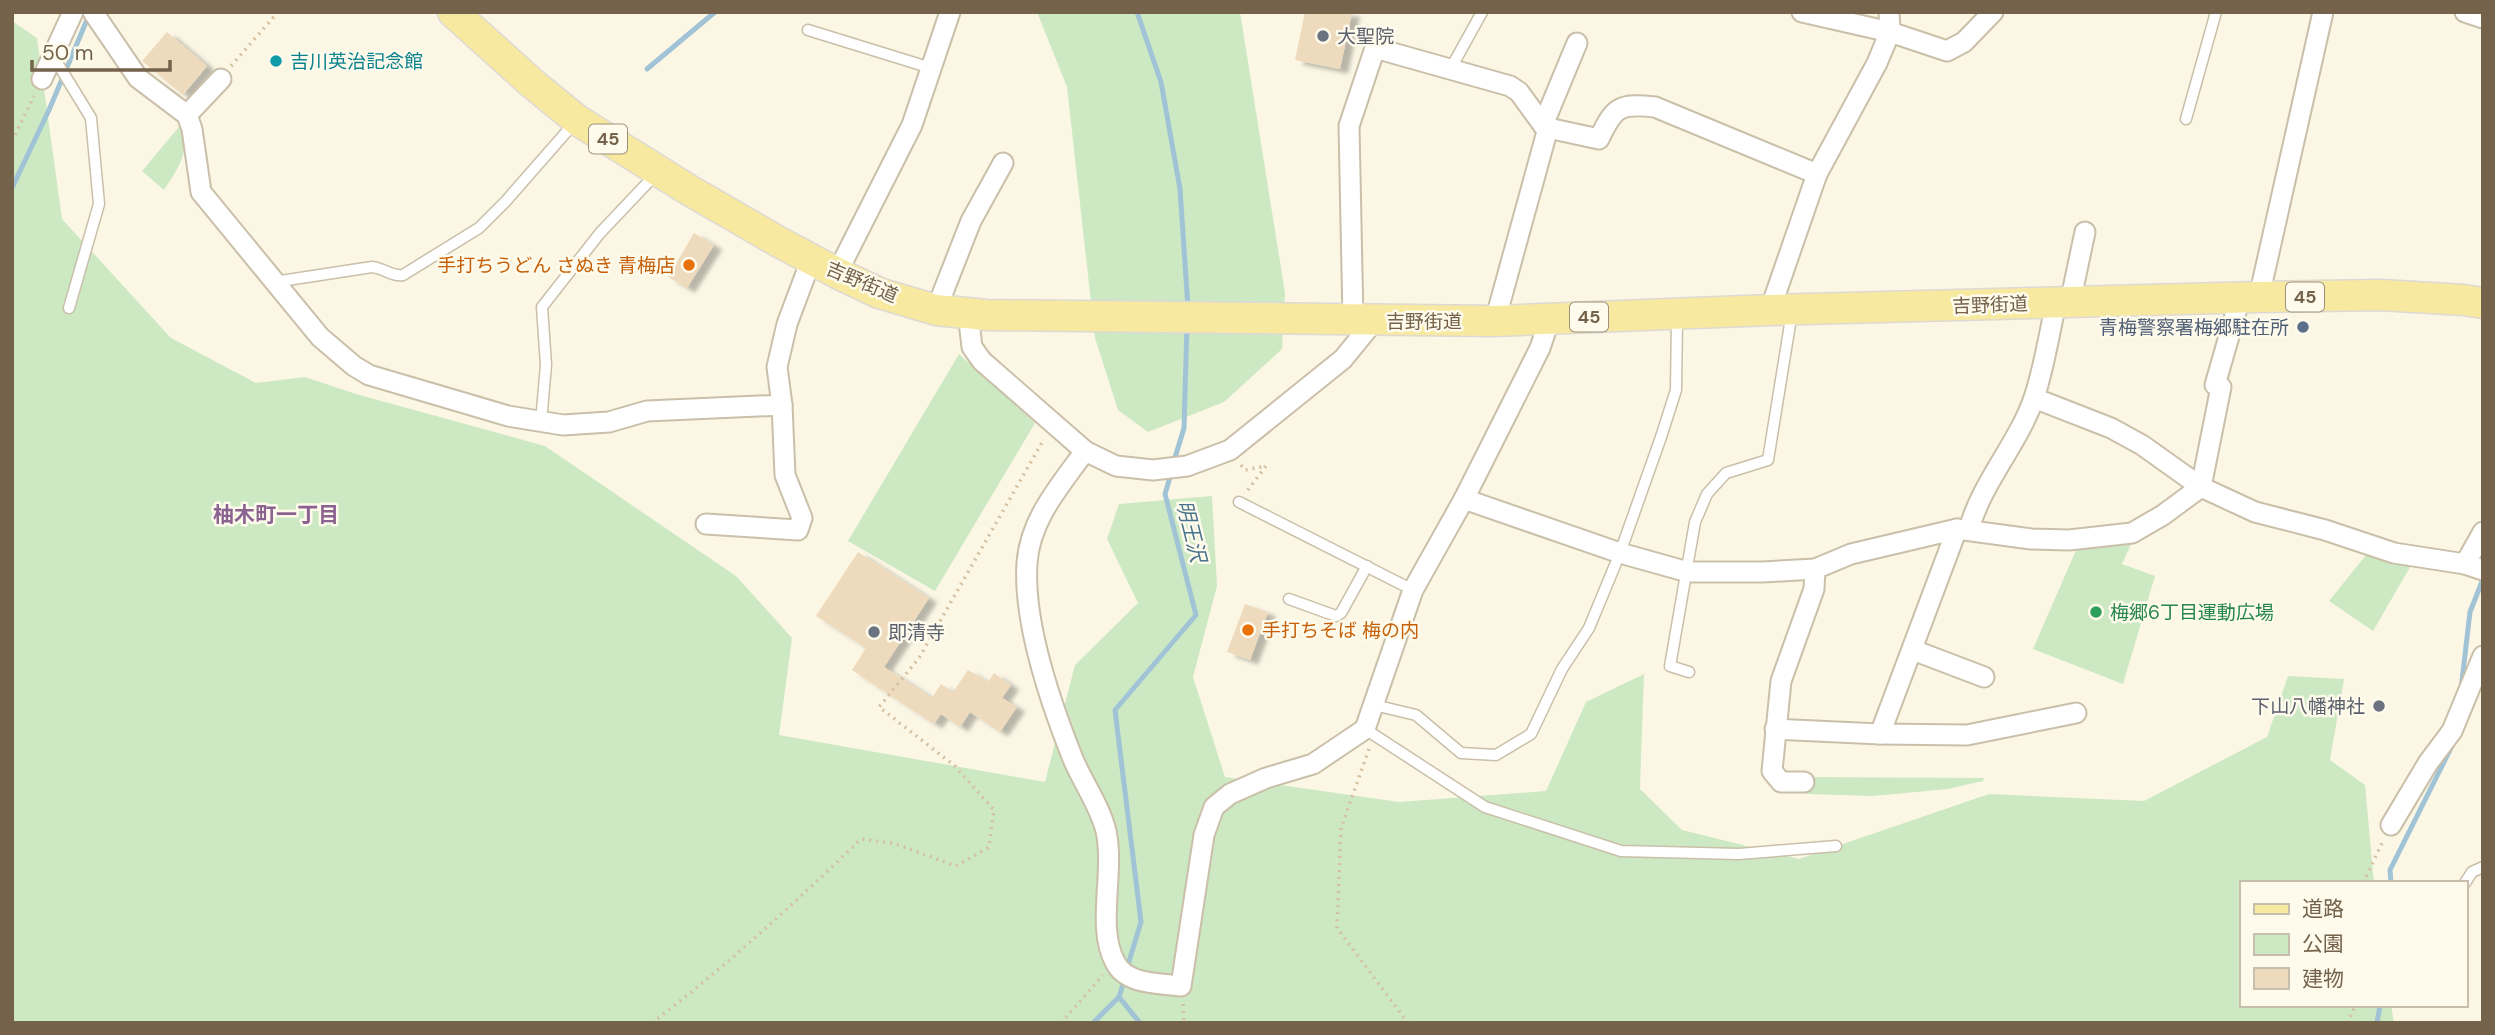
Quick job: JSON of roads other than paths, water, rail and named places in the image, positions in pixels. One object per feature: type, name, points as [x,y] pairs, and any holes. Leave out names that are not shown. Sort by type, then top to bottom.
[{"type":"main road","name":"吉野街道","points":[[453,12],[577,120],[659,171],[824,267],[878,293],[936,310],[1074,316],[1495,321],[2250,297],[2381,295],[2483,303]]},
{"type":"street","points":[[42,79],[73,12]]},
{"type":"street","points":[[93,12],[138,78],[187,115],[192,129],[201,192],[320,337],[362,370],[447,398],[563,425],[609,422],[647,411],[782,405]]},
{"type":"street","points":[[706,524],[798,530],[802,518],[785,475],[782,405],[777,367],[787,324],[912,125],[950,12]]},
{"type":"street","points":[[1802,12],[1889,22],[1947,51],[1964,42],[1993,12]]},
{"type":"street","points":[[1464,499],[1620,553],[1688,572],[1815,569],[1851,554],[1963,528],[2031,539],[2069,540],[2132,533],[2201,486],[2221,387],[2215,385],[2250,297],[2323,12]]},
{"type":"street","points":[[2465,12],[2483,18]]},
{"type":"street","points":[[1781,311],[1817,174],[1877,63],[1889,22]]},
{"type":"street","points":[[1495,321],[1546,126],[1577,43]]},
{"type":"street","points":[[968,313],[972,346],[982,361],[1085,451],[1116,466],[1153,470],[1187,466],[1230,450],[1342,359],[1363,321],[1349,126],[1375,48],[1510,86],[1519,92],[1546,126],[1599,139],[1610,115],[1631,104],[1655,107],[1817,174]]},
{"type":"street","points":[[187,115],[221,79]]},
{"type":"street","points":[[936,310],[971,221],[1003,163]]},
{"type":"street","points":[[1880,734],[1963,528],[2015,438],[2034,398],[2085,232]]},
{"type":"street","points":[[1085,451],[1039,516],[1027,561],[1027,592],[1038,653],[1061,726],[1073,760],[1105,827],[1110,853],[1107,943],[1121,972],[1134,979],[1181,986],[1204,835],[1214,807],[1230,794],[1266,778],[1313,764],[1365,729],[1413,590],[1464,499],[1540,348],[1550,318]]},
{"type":"street","points":[[2034,398],[2111,428],[2142,445],[2201,486],[2255,512],[2325,530],[2393,553],[2474,567],[2483,532]]},
{"type":"street","points":[[1804,782],[1781,782],[1772,771],[1781,681],[1814,589],[1815,569]]},
{"type":"street","points":[[1913,650],[1984,677]]},
{"type":"street","points":[[2391,825],[2428,762],[2452,731],[2483,656]]},
{"type":"street","points":[[1775,729],[1967,735],[2076,713]]},
{"type":"lane","points":[[1451,68],[1482,12]]},
{"type":"lane","points":[[2186,119],[2216,12]]},
{"type":"lane","points":[[808,30],[931,68]]},
{"type":"lane","points":[[53,57],[91,118],[99,205],[69,308]]},
{"type":"lane","points":[[273,282],[357,268],[379,268],[397,276],[411,271],[479,228],[577,120]]},
{"type":"lane","points":[[541,422],[546,365],[542,307],[600,233],[659,171]]},
{"type":"lane","points":[[1689,673],[1670,666],[1695,522],[1707,494],[1726,473],[1768,460],[1781,311]]},
{"type":"lane","points":[[1374,705],[1416,715],[1461,753],[1496,755],[1531,734],[1562,669],[1589,628],[1620,553],[1661,437],[1676,390],[1677,314]]},
{"type":"lane","points":[[1239,502],[1413,590]]},
{"type":"lane","points":[[1289,599],[1336,616],[1341,613],[1367,566]]},
{"type":"lane","points":[[1365,729],[1485,807],[1621,852],[1739,854],[1836,846]]},
{"type":"lane","points":[[2466,881],[2472,872],[2483,867]]},
{"type":"waterway","points":[[647,69],[715,12]]},
{"type":"waterway","name":"明王沢","points":[[1137,12],[1161,82],[1180,189],[1188,308]]},
{"type":"waterway","points":[[12,188],[89,15]]},
{"type":"waterway","name":"明王沢","points":[[1173,464],[1184,428],[1187,325]]},
{"type":"waterway","name":"明王沢","points":[[1127,968],[1141,922],[1115,710],[1196,615],[1165,494],[1171,474]]},
{"type":"waterway","points":[[2461,689],[2470,612],[2483,579]]},
{"type":"waterway","points":[[2391,881],[2390,870],[2455,740]]},
{"type":"waterway","name":"明王沢","points":[[1125,978],[1119,997],[1140,1023]]},
{"type":"waterway","points":[[1093,1023],[1119,997]]},
{"type":"waterway","points":[[2377,1023],[2380,1007]]},
{"type":"place","name":"大聖院","points":[[1323,36]]},
{"type":"place","name":"吉川英治記念館","points":[[276,61]]},
{"type":"place","name":"手打ちうどん さぬき 青梅店","points":[[689,265]]},
{"type":"place","name":"青梅警察署梅郷駐在所","points":[[2303,327]]},
{"type":"place","name":"梅郷6丁目運動広場","points":[[2096,612]]},
{"type":"place","name":"手打ちそば 梅の内","points":[[1248,630]]},
{"type":"place","name":"即清寺","points":[[874,632]]},
{"type":"place","name":"下山八幡神社","points":[[2379,706]]},
{"type":"district","name":"柚木町一丁目","points":[[276,515]]}]
